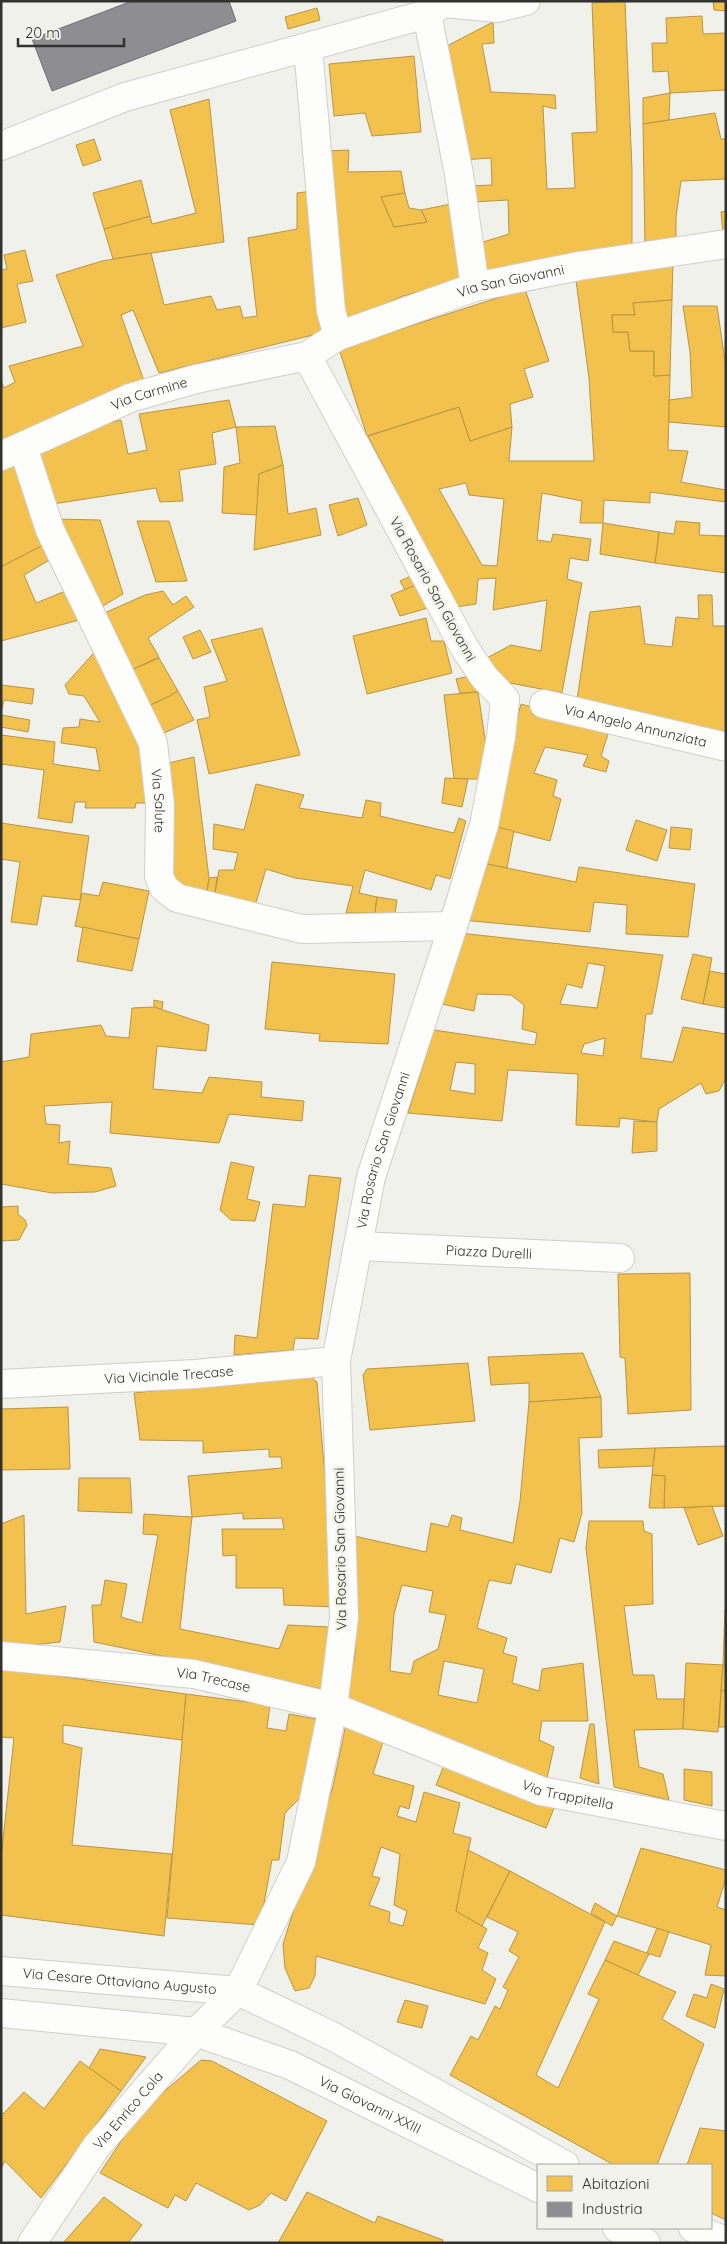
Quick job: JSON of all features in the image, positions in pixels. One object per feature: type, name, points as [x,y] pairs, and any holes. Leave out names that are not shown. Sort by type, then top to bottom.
[{"type":"street","points":[[1,146],[126,97],[308,48],[438,6],[497,8],[526,1]]},
{"type":"street","points":[[438,6],[475,287]]},
{"type":"street","points":[[308,48],[331,311],[338,336]]},
{"type":"street","name":"Via San Giovanni","points":[[307,356],[338,336],[475,287],[579,266],[726,244]]},
{"type":"street","name":"Via Carmine","points":[[12,452],[130,398],[196,379],[307,356]]},
{"type":"street","name":"Via Rosario San Giovanni","points":[[238,1991],[301,1862],[333,1707],[344,1618],[336,1362],[371,1177],[484,825],[501,737],[505,698],[484,677],[464,648],[307,356]]},
{"type":"street","name":"Via Salute","points":[[12,452],[153,743],[160,805],[159,876],[164,888],[177,898],[302,930],[453,926]]},
{"type":"street","name":"Via Angelo Annunziata","points":[[544,704],[726,747]]},
{"type":"street","name":"Piazza Durelli","points":[[358,1246],[620,1258]]},
{"type":"street","name":"Via Vicinale Trecase","points":[[1,1384],[195,1374],[336,1362]]},
{"type":"street","name":"Via Trecase","points":[[1,1656],[194,1674],[333,1707],[417,1740]]},
{"type":"street","name":"Via Trappitella","points":[[417,1740],[541,1791],[726,1826]]},
{"type":"street","name":"Via Cesare Ottaviano Augusto","points":[[1,1970],[238,1991]]},
{"type":"street","points":[[238,1991],[332,2036],[563,2164]]},
{"type":"street","name":"Via Enrico Cola","points":[[32,2243],[96,2147],[196,2032],[238,1991]]},
{"type":"street","points":[[1,2013],[196,2032]]},
{"type":"street","name":"Via Giovanni XXIII","points":[[196,2032],[290,2065],[537,2188]]},
{"type":"street","points":[[618,2229],[646,2243]]},
{"type":"street","points":[[696,2229],[726,2241]]},
{"type":"building: Abitazioni","points":[[625,1],[632,170],[632,246],[482,278],[480,243],[509,234],[508,200],[473,202],[469,186],[492,185],[491,158],[461,160],[443,48],[493,22],[494,43],[482,44],[491,92],[555,95],[556,109],[543,106],[547,189],[575,188],[572,133],[597,132],[592,3]]},
{"type":"building: Abitazioni","points":[[713,1],[726,1],[726,11],[714,10]]},
{"type":"building: Abitazioni","points":[[317,8],[320,20],[288,29],[285,17]]},
{"type":"building: Abitazioni","points":[[702,16],[703,34],[726,33],[726,90],[670,93],[668,71],[653,72],[652,43],[667,43],[666,18]]},
{"type":"building: Abitazioni","points":[[414,56],[421,132],[372,136],[365,113],[334,116],[329,64]]},
{"type":"building: Abitazioni","points":[[670,93],[669,120],[643,124],[643,98]]},
{"type":"building: Abitazioni","points":[[209,99],[224,242],[113,259],[104,229],[150,216],[152,224],[196,213],[170,110]]},
{"type":"building: Abitazioni","points":[[715,113],[721,139],[726,139],[726,179],[681,181],[676,217],[676,241],[645,246],[643,124]]},
{"type":"building: Abitazioni","points":[[94,139],[101,160],[83,166],[76,145]]},
{"type":"building: Abitazioni","points":[[349,150],[348,172],[401,171],[405,193],[381,197],[394,227],[427,222],[421,210],[456,203],[462,280],[403,296],[343,323],[326,151]]},
{"type":"building: Abitazioni","points":[[141,180],[150,216],[104,229],[93,193]]},
{"type":"building: Abitazioni","points":[[312,191],[321,333],[159,373],[133,310],[121,315],[144,381],[1,444],[1,381],[4,388],[15,382],[9,366],[83,346],[56,275],[102,261],[151,253],[164,305],[211,296],[217,310],[240,306],[243,318],[257,316],[248,238],[297,229],[297,193]]},
{"type":"building: Abitazioni","points":[[405,193],[409,208],[421,210],[427,222],[394,227],[381,197]]},
{"type":"building: Abitazioni","points":[[726,211],[726,233],[723,234],[721,212]]},
{"type":"building: Abitazioni","points":[[25,250],[33,281],[17,284],[26,322],[1,328],[1,270],[7,269],[4,255]]},
{"type":"building: Abitazioni","points":[[673,259],[672,300],[633,303],[635,315],[612,315],[613,332],[628,332],[630,351],[654,351],[654,376],[670,375],[668,450],[688,451],[681,482],[726,490],[726,502],[650,492],[650,503],[604,500],[603,523],[580,523],[582,501],[542,493],[537,540],[551,542],[553,534],[591,539],[588,561],[570,558],[567,579],[582,583],[562,693],[489,679],[481,661],[511,645],[541,651],[547,600],[493,610],[496,578],[478,579],[476,604],[456,607],[368,436],[459,407],[470,441],[512,427],[509,461],[594,461],[589,378],[575,273]],"holes":[[[466,483],[469,495],[504,499],[497,566],[482,565],[439,489]]]},
{"type":"building: Abitazioni","points":[[525,289],[549,361],[524,369],[533,397],[510,404],[512,427],[470,441],[459,407],[367,436],[339,349]]},
{"type":"building: Abitazioni","points":[[672,300],[670,375],[654,376],[654,351],[630,351],[628,332],[613,332],[612,315],[635,315],[633,303]]},
{"type":"building: Abitazioni","points":[[683,306],[717,306],[726,368],[726,427],[669,422],[669,400],[692,397],[690,352]]},
{"type":"building: Abitazioni","points":[[229,400],[236,427],[212,433],[216,464],[179,470],[183,501],[160,502],[156,488],[53,504],[36,454],[89,428],[121,420],[128,454],[147,450],[139,414]]},
{"type":"building: Abitazioni","points":[[275,426],[283,465],[259,474],[257,515],[222,513],[224,467],[240,463],[236,427]]},
{"type":"building: Abitazioni","points":[[12,460],[47,543],[1,567],[1,465]]},
{"type":"building: Abitazioni","points":[[283,465],[288,514],[316,508],[321,535],[254,550],[259,474]]},
{"type":"building: Abitazioni","points":[[358,498],[367,525],[338,536],[329,505]]},
{"type":"building: Abitazioni","points":[[56,519],[100,520],[123,594],[96,610]]},
{"type":"building: Abitazioni","points":[[137,521],[169,521],[187,581],[156,582]]},
{"type":"building: Abitazioni","points":[[676,521],[700,523],[699,535],[726,536],[726,573],[655,563],[659,532],[674,534]]},
{"type":"building: Abitazioni","points":[[603,523],[659,532],[655,563],[600,554]]},
{"type":"building: Abitazioni","points":[[47,543],[53,558],[24,575],[36,603],[68,590],[83,619],[1,641],[1,567]]},
{"type":"building: Abitazioni","points":[[434,565],[439,575],[405,590],[400,581]]},
{"type":"building: Abitazioni","points":[[423,582],[435,606],[400,616],[391,595]]},
{"type":"building: Abitazioni","points":[[163,591],[173,605],[186,596],[194,607],[148,638],[159,657],[127,672],[100,615],[145,595]]},
{"type":"building: Abitazioni","points":[[698,595],[712,595],[713,626],[725,626],[726,623],[726,733],[577,700],[590,612],[640,606],[645,644],[672,647],[676,617],[699,619]]},
{"type":"building: Abitazioni","points":[[426,618],[431,641],[444,641],[452,673],[367,694],[353,636]]},
{"type":"building: Abitazioni","points":[[262,628],[300,755],[209,774],[197,720],[210,717],[204,687],[227,681],[211,640]]},
{"type":"building: Abitazioni","points":[[200,630],[211,652],[193,659],[183,637]]},
{"type":"building: Abitazioni","points":[[99,647],[146,750],[150,803],[136,803],[135,808],[85,808],[86,802],[75,802],[72,823],[38,818],[44,770],[1,764],[1,735],[55,742],[53,764],[100,771],[96,748],[61,743],[63,728],[79,727],[80,719],[100,722],[84,696],[69,694],[65,685]]},
{"type":"building: Abitazioni","points":[[159,658],[178,691],[144,708],[127,672]]},
{"type":"building: Abitazioni","points":[[470,676],[478,692],[460,693],[456,679]]},
{"type":"building: Abitazioni","points":[[1,685],[34,689],[32,704],[4,700],[1,713]]},
{"type":"building: Abitazioni","points":[[178,691],[194,720],[157,736],[144,708]]},
{"type":"building: Abitazioni","points":[[478,692],[491,779],[454,779],[444,695]]},
{"type":"building: Abitazioni","points":[[521,704],[610,728],[601,756],[609,761],[606,772],[583,766],[588,755],[545,747],[534,773],[557,780],[553,796],[561,799],[550,841],[488,825]]},
{"type":"building: Abitazioni","points":[[1,715],[30,720],[28,732],[1,727]]},
{"type":"building: Abitazioni","points":[[194,757],[209,878],[206,899],[181,890],[171,878],[160,765]]},
{"type":"building: Abitazioni","points":[[445,778],[468,779],[462,807],[442,803]]},
{"type":"building: Abitazioni","points":[[256,784],[304,795],[299,808],[362,818],[366,800],[381,803],[380,816],[454,833],[459,818],[466,821],[450,879],[436,875],[431,890],[365,870],[359,893],[377,897],[375,913],[346,913],[353,886],[295,878],[266,869],[255,906],[214,900],[219,870],[234,870],[238,853],[213,849],[214,824],[244,830]]},
{"type":"building: Abitazioni","points":[[636,820],[667,830],[657,861],[626,850]]},
{"type":"building: Abitazioni","points":[[1,823],[89,836],[80,900],[42,896],[37,925],[11,922],[20,862],[1,859]]},
{"type":"building: Abitazioni","points":[[488,825],[514,831],[507,868],[477,862]]},
{"type":"building: Abitazioni","points":[[671,827],[692,829],[690,850],[669,848]]},
{"type":"building: Abitazioni","points":[[477,862],[576,882],[579,867],[695,884],[688,937],[626,934],[627,905],[594,902],[590,932],[462,920]]},
{"type":"building: Abitazioni","points":[[217,877],[214,900],[206,899],[209,878]]},
{"type":"building: Abitazioni","points":[[103,882],[149,891],[139,939],[75,926],[82,893],[99,896]]},
{"type":"building: Abitazioni","points":[[377,897],[397,900],[395,914],[375,913]]},
{"type":"building: Abitazioni","points":[[83,927],[139,939],[132,971],[77,961]]},
{"type":"building: Abitazioni","points":[[459,933],[663,955],[652,1014],[646,1014],[641,1058],[673,1062],[683,1027],[726,1034],[726,1078],[719,1091],[706,1094],[701,1083],[659,1109],[657,1122],[620,1118],[619,1127],[576,1125],[578,1074],[508,1070],[502,1121],[408,1113],[434,1030],[535,1045],[537,1033],[522,1029],[524,1005],[511,995],[477,994],[474,1011],[442,1004]],"holes":[[[588,963],[605,966],[597,1008],[560,1004],[567,984],[582,988]],[[605,1038],[603,1056],[581,1053],[584,1044]],[[456,1062],[475,1064],[475,1094],[450,1090]]]},
{"type":"building: Abitazioni","points":[[693,954],[712,958],[703,1004],[681,999]]},
{"type":"building: Abitazioni","points":[[272,962],[395,974],[388,1044],[319,1041],[320,1034],[265,1029]]},
{"type":"building: Abitazioni","points":[[710,971],[726,974],[726,1008],[703,1004]]},
{"type":"building: Abitazioni","points":[[154,1000],[163,1002],[162,1010],[154,1007]]},
{"type":"building: Abitazioni","points":[[154,1007],[209,1025],[206,1051],[157,1046],[153,1089],[202,1093],[209,1077],[262,1082],[261,1097],[304,1101],[302,1121],[229,1114],[219,1143],[110,1133],[112,1102],[44,1106],[46,1124],[60,1125],[59,1143],[70,1141],[68,1164],[111,1168],[116,1186],[95,1192],[52,1193],[1,1184],[1,1062],[29,1057],[31,1034],[101,1025],[106,1036],[129,1038],[132,1008]]},
{"type":"building: Abitazioni","points":[[634,1121],[657,1122],[657,1151],[632,1153]]},
{"type":"building: Abitazioni","points":[[231,1162],[254,1167],[247,1199],[260,1202],[255,1221],[231,1220],[220,1210]]},
{"type":"building: Abitazioni","points":[[309,1175],[341,1178],[318,1339],[295,1338],[293,1350],[234,1355],[235,1335],[257,1338],[273,1204],[305,1207]]},
{"type":"building: Abitazioni","points":[[18,1206],[18,1214],[25,1220],[27,1225],[19,1240],[1,1241],[1,1207]]},
{"type":"building: Abitazioni","points":[[690,1273],[691,1410],[628,1414],[625,1358],[620,1357],[618,1274]]},
{"type":"building: Abitazioni","points":[[583,1353],[601,1397],[529,1402],[529,1383],[491,1385],[488,1357]]},
{"type":"building: Abitazioni","points":[[468,1363],[475,1421],[370,1430],[363,1375],[367,1369]]},
{"type":"building: Abitazioni","points":[[308,1374],[317,1382],[336,1607],[284,1605],[283,1588],[236,1588],[236,1555],[223,1556],[222,1529],[284,1529],[282,1518],[243,1519],[243,1513],[192,1517],[188,1476],[282,1468],[281,1457],[269,1457],[269,1449],[203,1453],[203,1441],[140,1440],[134,1393]]},
{"type":"building: Abitazioni","points":[[601,1397],[602,1437],[579,1438],[582,1513],[574,1542],[560,1538],[551,1573],[516,1564],[511,1584],[489,1580],[477,1628],[507,1638],[503,1653],[517,1657],[512,1683],[539,1691],[542,1669],[583,1663],[588,1721],[542,1721],[539,1740],[554,1747],[547,1778],[502,1767],[345,1698],[355,1656],[354,1536],[426,1552],[431,1523],[448,1527],[452,1515],[462,1518],[460,1530],[513,1543],[520,1501],[529,1402]],"holes":[[[402,1585],[433,1591],[429,1612],[446,1615],[438,1649],[414,1661],[411,1674],[390,1671],[394,1614]],[[444,1661],[484,1669],[477,1703],[438,1695]]]},
{"type":"building: Abitazioni","points":[[68,1407],[70,1469],[1,1470],[1,1409]]},
{"type":"building: Abitazioni","points":[[726,1446],[726,1506],[664,1508],[665,1476],[652,1475],[655,1448]]},
{"type":"building: Abitazioni","points":[[655,1448],[653,1466],[599,1468],[598,1450]]},
{"type":"building: Abitazioni","points":[[652,1475],[665,1476],[664,1508],[649,1508]]},
{"type":"building: Abitazioni","points":[[79,1478],[130,1478],[132,1513],[78,1511]]},
{"type":"building: Abitazioni","points":[[712,1506],[723,1536],[698,1545],[684,1508]]},
{"type":"building: Abitazioni","points":[[144,1514],[192,1517],[180,1629],[279,1649],[288,1625],[329,1627],[327,1690],[94,1642],[92,1605],[101,1605],[105,1580],[127,1584],[121,1617],[142,1623],[158,1535],[143,1534]]},
{"type":"building: Abitazioni","points":[[24,1515],[26,1614],[66,1606],[60,1642],[31,1645],[1,1643],[1,1524]]},
{"type":"building: Abitazioni","points":[[589,1521],[643,1521],[644,1531],[652,1534],[653,1604],[624,1606],[633,1675],[654,1675],[657,1699],[684,1699],[683,1729],[634,1730],[639,1767],[663,1774],[669,1800],[614,1787],[586,1548]]},
{"type":"building: Abitazioni","points":[[725,1609],[726,1665],[723,1665]]},
{"type":"building: Abitazioni","points":[[686,1663],[723,1665],[718,1732],[683,1729]]},
{"type":"building: Abitazioni","points":[[723,1665],[726,1665],[726,1691],[721,1691]]},
{"type":"building: Abitazioni","points":[[1,1668],[186,1694],[182,1740],[63,1725],[63,1743],[82,1748],[72,1845],[172,1854],[164,1936],[1,1915],[1,1858],[14,1738],[1,1737]]},
{"type":"building: Abitazioni","points":[[721,1691],[726,1691],[726,1727],[719,1727]]},
{"type":"building: Abitazioni","points":[[186,1694],[270,1705],[267,1728],[286,1731],[289,1714],[321,1720],[311,1787],[285,1813],[279,1860],[272,1860],[260,1925],[167,1918]]},
{"type":"building: Abitazioni","points":[[346,1724],[385,1735],[373,1774],[414,1786],[409,1809],[400,1806],[397,1816],[416,1822],[424,1792],[460,1803],[453,1833],[471,1838],[456,1911],[487,1929],[478,1948],[488,1953],[482,1970],[496,1979],[485,2004],[316,1956],[315,1976],[309,1988],[295,1991],[285,1968],[283,1944],[333,1786]],"holes":[[[381,1847],[400,1854],[394,1905],[407,1911],[403,1926],[389,1922],[390,1912],[369,1905],[380,1878],[372,1876]]]},
{"type":"building: Abitazioni","points":[[590,1724],[594,1724],[599,1784],[580,1778]]},
{"type":"building: Abitazioni","points":[[447,1758],[557,1801],[546,1828],[436,1785]]},
{"type":"building: Abitazioni","points":[[684,1769],[712,1772],[712,1806],[684,1800]]},
{"type":"building: Abitazioni","points":[[641,1848],[726,1870],[726,1878],[717,1907],[726,1910],[726,1976],[705,1975],[711,1945],[617,1916]]},
{"type":"building: Abitazioni","points":[[468,1850],[510,1871],[482,1926],[456,1911]]},
{"type":"building: Abitazioni","points":[[510,1871],[605,1922],[536,2075],[558,2088],[599,1999],[588,1994],[605,1960],[676,1992],[662,2019],[704,2044],[657,2164],[612,2164],[450,2075],[471,2036],[478,2040],[495,2006],[500,2009],[508,1990],[503,1987],[519,1957],[509,1951],[518,1932],[487,1917]]},
{"type":"building: Abitazioni","points":[[595,1903],[617,1916],[612,1926],[591,1913]]},
{"type":"building: Abitazioni","points":[[657,1928],[669,1932],[660,1957],[647,1953]]},
{"type":"building: Abitazioni","points":[[614,1941],[649,1954],[638,1975],[605,1960]]},
{"type":"building: Abitazioni","points":[[711,1984],[724,1989],[715,2028],[686,2016],[694,1994],[707,1998]]},
{"type":"building: Abitazioni","points":[[405,2000],[428,2006],[422,2028],[397,2022]]},
{"type":"building: Abitazioni","points":[[100,2049],[146,2057],[121,2091],[89,2068]]},
{"type":"building: Abitazioni","points":[[201,2060],[212,2061],[327,2121],[286,2201],[271,2193],[260,2205],[249,2210],[196,2183],[186,2201],[175,2195],[168,2208],[100,2173],[131,2126],[160,2095]]},
{"type":"building: Abitazioni","points":[[80,2061],[121,2091],[41,2198],[5,2161],[1,2169],[1,2112],[3,2114],[24,2092],[44,2109]]},
{"type":"building: Abitazioni","points":[[700,2128],[726,2131],[726,2220],[712,2213],[712,2164],[687,2164]]},
{"type":"building: Abitazioni","points":[[307,2192],[375,2223],[378,2216],[443,2240],[442,2243],[278,2243]]},
{"type":"building: Abitazioni","points":[[104,2197],[142,2225],[128,2243],[63,2243]]},
{"type":"building: Industria","points":[[132,1],[229,1],[236,21],[52,91],[32,39]]}]
